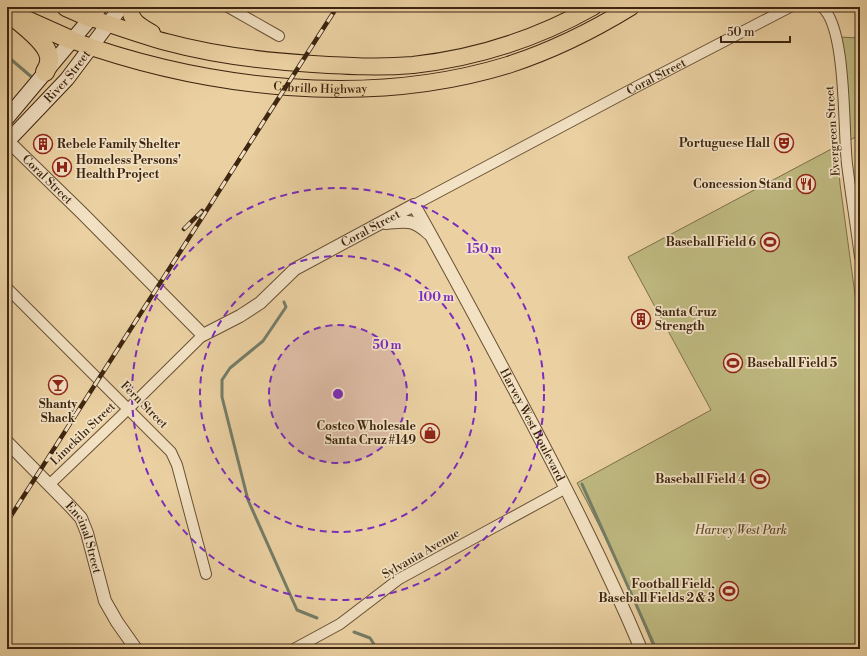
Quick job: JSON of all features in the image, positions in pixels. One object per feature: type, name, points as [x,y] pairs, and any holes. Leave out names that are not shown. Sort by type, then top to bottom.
[{"type":"highway","name":"Cabrillo Highway","points":[[66,7],[95,12],[108,24],[167,42],[207,51],[265,60],[353,66],[412,65],[457,58],[509,44],[546,30],[593,7]]},
{"type":"highway","points":[[130,7],[131,15],[135,22],[167,42]]},
{"type":"highway","name":"Cabrillo Highway","points":[[7,12],[71,40],[114,55],[172,69],[250,83],[286,87],[323,88],[410,84],[469,75],[526,58],[582,35],[631,7]]},
{"type":"highway","points":[[7,12],[41,42],[47,50],[49,64],[45,72]]},
{"type":"main road","name":"River Street","points":[[8,141],[67,78],[121,7]]},
{"type":"main road","name":"River Street","points":[[7,118],[95,12]]},
{"type":"street","points":[[228,7],[279,36]]},
{"type":"street","name":"Coral Street","points":[[8,141],[203,335],[240,316],[260,303],[295,269],[636,87],[790,7]]},
{"type":"street","name":"Evergreen Street","points":[[822,7],[827,11],[834,28],[841,64],[847,162],[860,257]]},
{"type":"street","name":"Harvey West Boulevard","points":[[414,206],[433,238],[566,488],[642,649]]},
{"type":"street","points":[[381,223],[411,222],[420,225],[433,238]]},
{"type":"street","name":"Fern Street","points":[[7,288],[129,408],[171,452],[177,465],[206,574]]},
{"type":"street","name":"Limekiln Street","points":[[50,484],[203,335]]},
{"type":"street","name":"Encinal Street","points":[[7,442],[50,484],[81,518],[87,533],[105,601],[117,622],[136,649]]},
{"type":"street","name":"Sylvania Avenue","points":[[294,649],[340,624],[399,579],[566,488]]},
{"type":"green space","points":[[839,37],[860,38],[860,167],[858,136],[846,142]]},
{"type":"green space","name":"Harvey West Park","points":[[837,146],[840,184],[860,331],[860,649],[654,649],[618,564],[577,483],[711,410],[628,257]]},
{"type":"waterway","points":[[7,56],[34,79]]},
{"type":"waterway","points":[[284,302],[286,307],[263,341],[230,368],[222,380],[222,397],[248,500],[297,610],[317,618]]},
{"type":"waterway","points":[[582,484],[656,649]]},
{"type":"waterway","points":[[354,632],[370,638],[377,649]]},
{"type":"railway","points":[[7,522],[337,7]]},
{"type":"railway","points":[[184,229],[202,211]]},
{"type":"place","name":"Portuguese Hall","points":[[784,143]]},
{"type":"place","name":"Rebele Family Shelter","points":[[43,144]]},
{"type":"place","name":"Homeless Persons' Health Project","points":[[62,167]]},
{"type":"place","name":"Concession Stand","points":[[806,184]]},
{"type":"place","name":"Baseball Field 6","points":[[770,242]]},
{"type":"place","name":"Santa Cruz Strength","points":[[641,319]]},
{"type":"place","name":"Baseball Field 5","points":[[733,363]]},
{"type":"place","name":"Shanty Shack","points":[[58,385]]},
{"type":"place","name":"Costco Wholesale Santa Cruz #149","points":[[430,433]]},
{"type":"place","name":"Baseball Field 4","points":[[760,479]]},
{"type":"place","name":"Football Field, Baseball Fields 2 & 3","points":[[729,591]]}]
